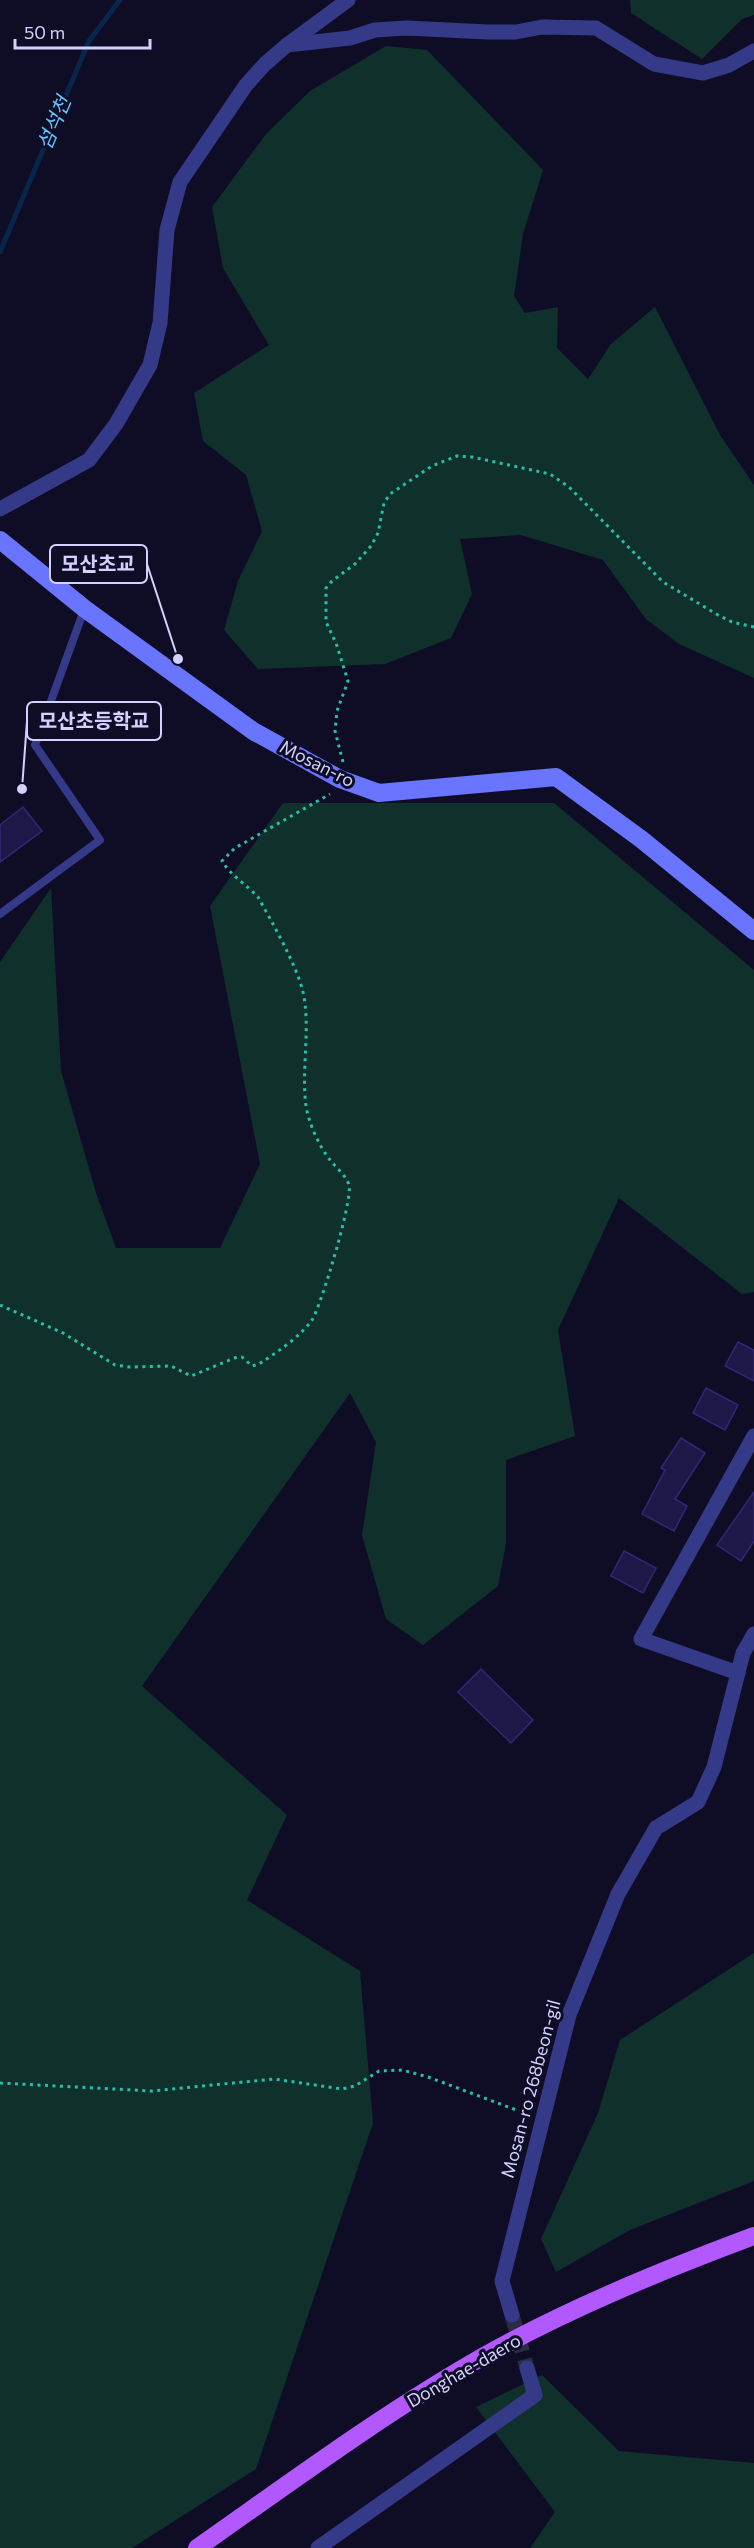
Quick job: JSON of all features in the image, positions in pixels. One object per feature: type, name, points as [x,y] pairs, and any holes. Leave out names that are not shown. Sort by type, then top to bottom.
[{"type":"main road","name":"Donghae-daero","points":[[197,2548],[375,2423],[485,2355],[590,2303],[754,2236]]},
{"type":"street","points":[[0,509],[89,460],[132,400],[150,364],[160,323],[167,230],[180,182],[246,86],[265,64],[348,0]]},
{"type":"street","points":[[287,45],[350,38],[386,29],[516,32],[542,27],[596,28],[654,64],[703,73],[729,65],[754,51]]},
{"type":"street","name":"Mosan-ro","points":[[0,540],[85,609],[253,731],[340,779],[379,793],[556,777],[640,839],[754,931]]},
{"type":"street","points":[[738,1673],[641,1638],[754,1436]]},
{"type":"street","name":"Mosan-ro 268beon-gil","points":[[512,2315],[502,2281],[568,2015],[618,1894],[656,1828],[698,1802],[714,1767],[743,1653],[754,1634]]},
{"type":"street","points":[[318,2548],[535,2394],[527,2368]]},
{"type":"lane","points":[[0,914],[100,840],[35,745],[85,609]]},
{"type":"path","points":[[0,1305],[63,1333],[116,1365],[171,1366],[191,1376],[237,1357],[242,1357],[252,1366],[259,1364],[296,1336],[312,1319],[320,1301],[350,1188],[346,1179],[324,1151],[307,1109],[304,1085],[304,1004],[299,981],[258,897],[225,868],[222,861],[235,848],[334,792],[340,779],[343,759],[337,744],[337,711],[348,681],[336,642],[326,622],[326,588],[355,564],[371,546],[378,533],[384,503],[390,494],[446,459],[457,456],[472,457],[550,474],[569,487],[663,582],[732,622],[754,627]]},
{"type":"path","points":[[0,2083],[152,2091],[274,2079],[342,2089],[356,2086],[379,2071],[402,2070],[428,2077],[541,2119]]},
{"type":"green space","points":[[630,0],[754,0],[754,15],[742,19],[702,59],[631,13]]},
{"type":"green space","points":[[386,46],[427,50],[543,170],[523,234],[514,296],[525,313],[558,307],[557,348],[588,379],[611,344],[655,307],[720,435],[754,485],[754,678],[679,644],[646,619],[603,560],[521,535],[460,539],[472,594],[451,638],[385,664],[258,669],[224,630],[238,581],[262,531],[246,475],[203,441],[194,393],[269,345],[223,268],[212,207],[266,134],[310,91]]},
{"type":"green space","points":[[283,803],[554,803],[754,970],[754,1292],[742,1294],[619,1198],[558,1330],[575,1436],[506,1460],[506,1543],[498,1586],[423,1645],[386,1619],[362,1535],[376,1442],[350,1393],[142,1686],[287,1815],[247,1900],[360,1971],[373,2123],[256,2469],[132,2548],[0,2548],[0,962],[51,888],[61,1071],[96,1193],[116,1248],[220,1248],[260,1164],[210,906]]},
{"type":"green space","points":[[754,1953],[754,2181],[630,2230],[556,2272],[541,2239],[598,2113],[620,2040]]},
{"type":"green space","points":[[542,2375],[619,2451],[754,2463],[754,2548],[530,2548],[555,2512],[476,2407]]},
{"type":"building","points":[[23,807],[42,831],[0,862],[0,825]]},
{"type":"building","points":[[738,1342],[754,1350],[754,1381],[725,1366]]},
{"type":"building","points":[[706,1388],[738,1405],[725,1430],[693,1413]]},
{"type":"building","points":[[681,1438],[705,1453],[675,1499],[687,1506],[674,1531],[642,1514],[665,1470],[661,1468]]},
{"type":"building","points":[[754,1492],[754,1541],[741,1561],[717,1545]]},
{"type":"building","points":[[624,1551],[656,1568],[643,1593],[611,1576]]},
{"type":"building","points":[[481,1669],[533,1720],[511,1743],[458,1692]]},
{"type":"waterway","name":"섬석천","points":[[0,252],[89,41],[120,0]]},
{"type":"tunnel","points":[[512,2315],[527,2368]]},
{"type":"place","name":"모산초교","points":[[178,659]]},
{"type":"place","name":"모산초등학교","points":[[22,789]]}]
